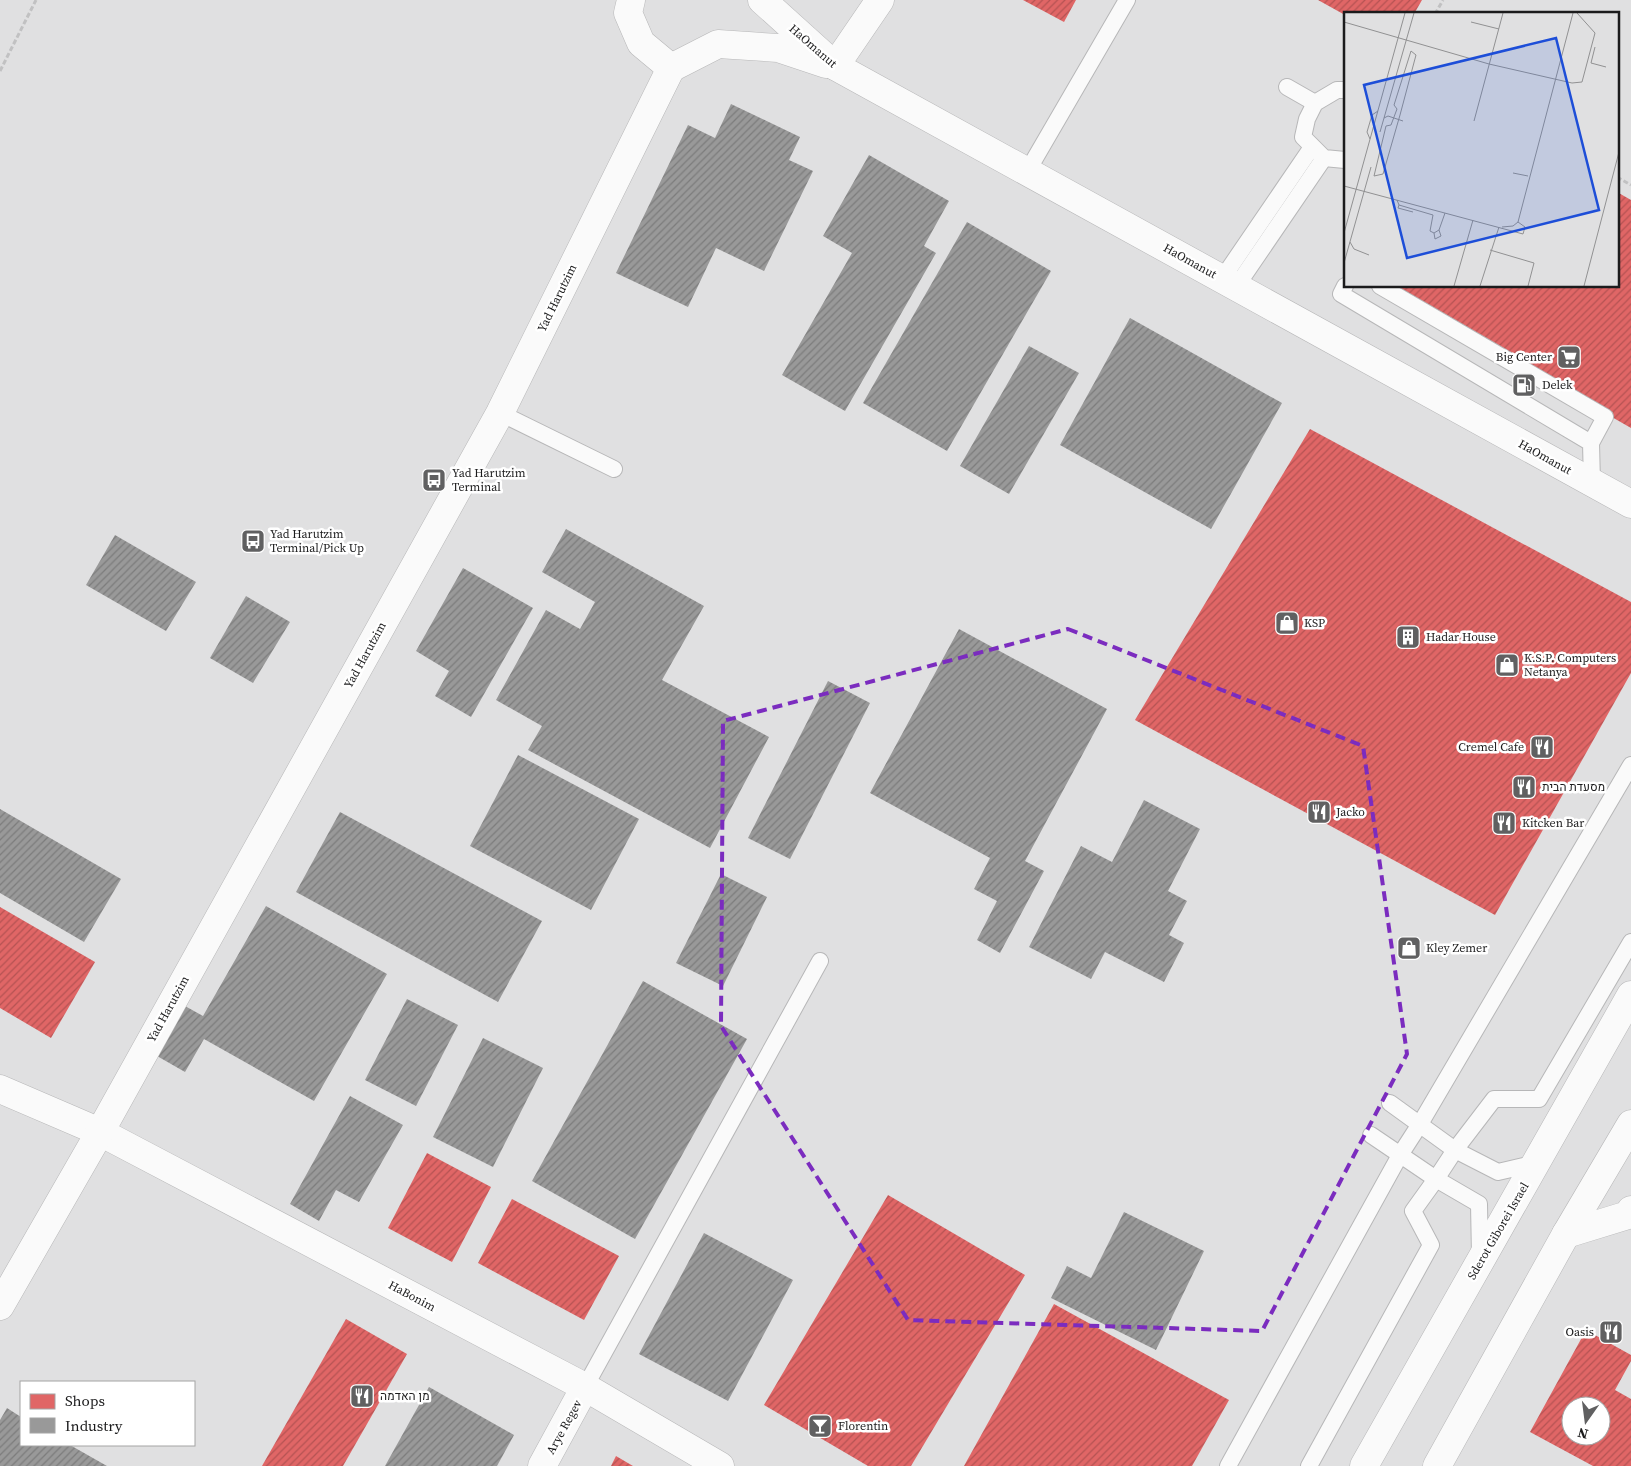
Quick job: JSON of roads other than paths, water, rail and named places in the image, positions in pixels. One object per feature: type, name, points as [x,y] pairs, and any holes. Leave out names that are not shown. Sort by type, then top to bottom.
[{"type":"street","points":[[631,0],[628,13],[641,44],[671,68],[718,44],[778,48],[835,66],[880,0]]},
{"type":"street","name":"HaOmanut","points":[[762,0],[835,66],[1631,504]]},
{"type":"street","name":"Yad Harutzim","points":[[0,1306],[100,1132],[500,413],[671,68]]},
{"type":"street","name":"Sderot Giborei Israel","points":[[1364,1466],[1631,995]]},
{"type":"street","name":"HaBonim","points":[[0,1089],[100,1132],[585,1387],[720,1466]]},
{"type":"street","points":[[1437,1466],[1566,1234],[1631,1124]]},
{"type":"street","points":[[1566,1234],[1628,1216],[1631,1210]]},
{"type":"street","name":"Arye Regev","points":[[542,1466],[585,1387]]},
{"type":"lane","points":[[1027,172],[1127,0]]},
{"type":"lane","points":[[1287,87],[1315,103]]},
{"type":"lane","points":[[1344,90],[1338,90],[1315,103],[1307,119],[1303,137],[1318,152],[1344,160]]},
{"type":"lane","points":[[1229,283],[1318,152]]},
{"type":"lane","points":[[1344,288],[1341,294],[1591,443]]},
{"type":"lane","points":[[1383,288],[1605,417],[1591,443],[1592,483]]},
{"type":"lane","points":[[500,413],[614,469]]},
{"type":"lane","points":[[1228,1466],[1400,1155],[1631,765]]},
{"type":"lane","points":[[1310,1466],[1431,1245],[1413,1211],[1455,1150],[1494,1099],[1540,1099],[1631,942]]},
{"type":"lane","points":[[585,1387],[820,961]]},
{"type":"lane","points":[[1390,1103],[1455,1150],[1498,1172],[1537,1163]]},
{"type":"lane","points":[[1371,1135],[1436,1179],[1479,1204],[1480,1261]]},
{"type":"place","name":"Big Center","points":[[1569,357]]},
{"type":"place","name":"Delek","points":[[1524,385]]},
{"type":"place","name":"Yad Harutzim Terminal","points":[[434,480]]},
{"type":"place","name":"Yad Harutzim Terminal/Pick Up","points":[[253,541]]},
{"type":"place","name":"KSP","points":[[1287,623]]},
{"type":"place","name":"Hadar House","points":[[1408,637]]},
{"type":"place","name":"K.S.P. Computers Netanya","points":[[1507,665]]},
{"type":"place","name":"Cremel Cafe","points":[[1542,747]]},
{"type":"place","name":"מסעדת הבית","points":[[1524,787]]},
{"type":"place","name":"Jacko","points":[[1319,812]]},
{"type":"place","name":"Kitcken Bar","points":[[1504,823]]},
{"type":"place","name":"Kley Zemer","points":[[1409,948]]},
{"type":"place","name":"Oasis","points":[[1611,1332]]},
{"type":"place","name":"מן האדמה","points":[[362,1396]]},
{"type":"place","name":"Florentin","points":[[820,1426]]}]
